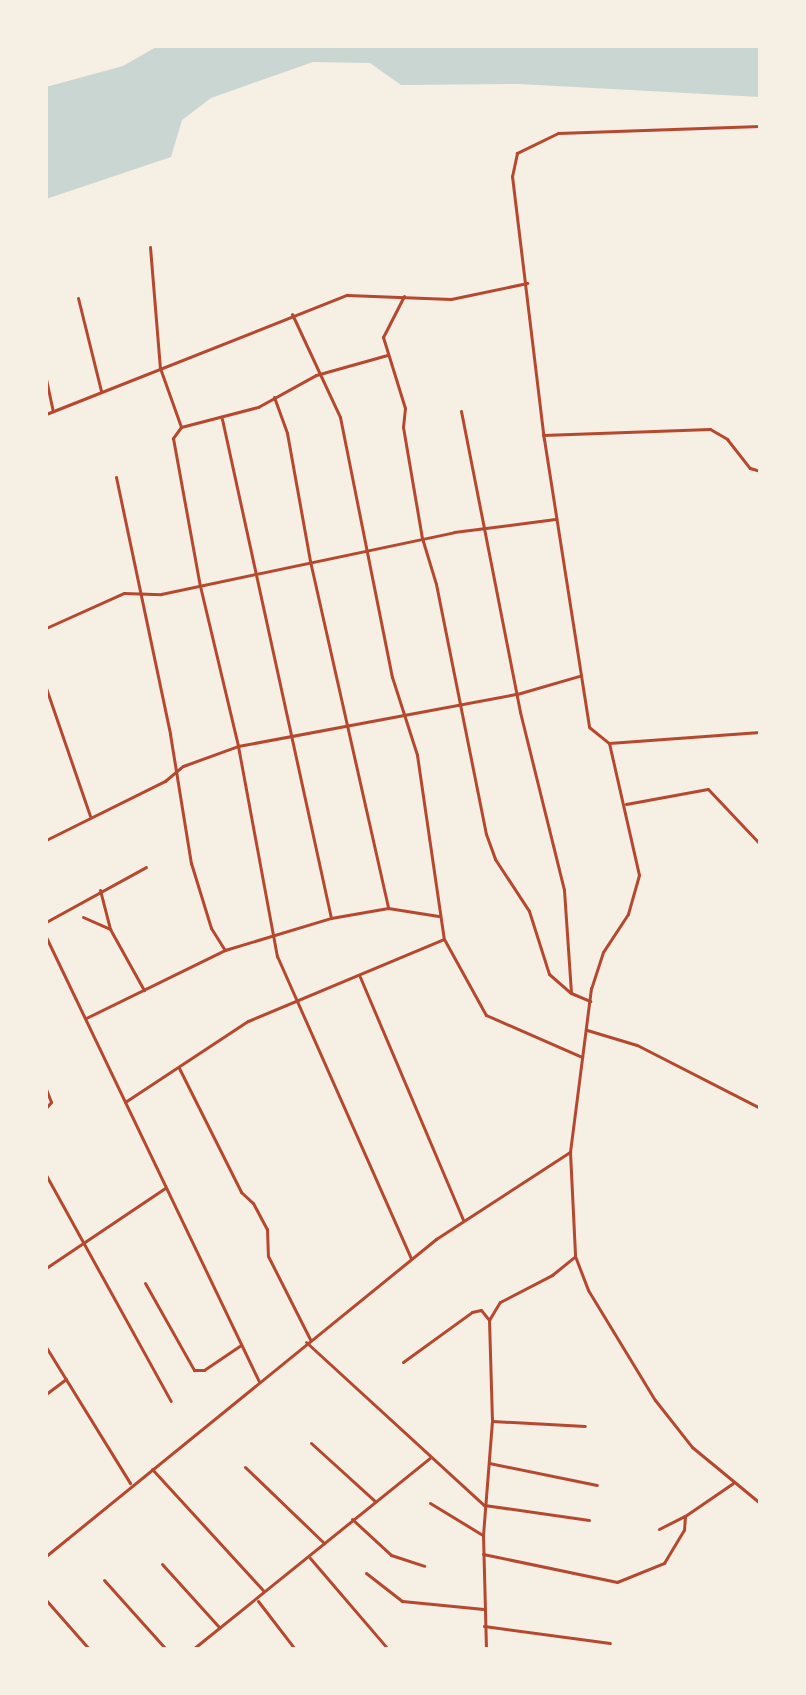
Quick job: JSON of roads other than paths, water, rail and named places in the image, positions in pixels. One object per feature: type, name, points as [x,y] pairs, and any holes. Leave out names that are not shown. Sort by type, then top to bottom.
[{"type":"street","points":[[760,126],[558,133],[529,143],[517,153],[512,176],[543,435],[579,676],[589,727],[609,743],[624,804],[637,885],[628,914],[603,952],[590,1001],[570,1152],[575,1256],[588,1290],[655,1400],[692,1447],[760,1503]]},
{"type":"street","points":[[150,247],[160,368],[181,427]]},
{"type":"street","points":[[46,414],[292,314],[347,295],[451,299],[527,283]]},
{"type":"street","points":[[404,296],[384,334],[387,355],[405,408],[403,427],[422,538],[495,859],[529,911],[549,974],[571,993],[590,1001]]},
{"type":"street","points":[[78,298],[101,391]]},
{"type":"street","points":[[292,314],[323,372],[340,417],[401,712],[417,755],[421,807],[442,903],[438,916],[444,939],[486,1015],[582,1057]]},
{"type":"street","points":[[387,355],[323,372],[222,419],[181,427],[173,438],[200,586],[238,746],[272,935],[296,1003],[411,1259]]},
{"type":"street","points":[[46,379],[53,411]]},
{"type":"street","points":[[274,397],[287,433],[310,561],[388,908]]},
{"type":"street","points":[[461,411],[480,529],[564,890],[571,993]]},
{"type":"street","points":[[222,419],[331,918]]},
{"type":"street","points":[[543,435],[710,429],[727,439],[750,468],[760,471]]},
{"type":"street","points":[[116,477],[198,896],[225,950]]},
{"type":"street","points":[[46,628],[113,597],[138,591],[161,594],[422,538],[555,519]]},
{"type":"street","points":[[46,840],[176,774],[183,766],[238,746],[348,727],[401,712],[517,694],[579,676]]},
{"type":"street","points":[[46,688],[90,816]]},
{"type":"street","points":[[609,743],[760,732]]},
{"type":"street","points":[[624,804],[708,789],[760,844]]},
{"type":"street","points":[[46,922],[146,867]]},
{"type":"street","points":[[100,890],[110,929],[144,990]]},
{"type":"street","points":[[86,1018],[225,950],[272,935],[331,918],[388,908],[438,916]]},
{"type":"street","points":[[83,917],[110,929]]},
{"type":"street","points":[[46,937],[259,1382]]},
{"type":"street","points":[[125,1103],[248,1021],[360,977],[444,939]]},
{"type":"street","points":[[360,977],[463,1220]]},
{"type":"street","points":[[587,1030],[637,1045],[760,1108]]},
{"type":"street","points":[[178,1067],[241,1192],[253,1203],[267,1229],[268,1256],[308,1340],[430,1458],[484,1505],[589,1520]]},
{"type":"street","points":[[46,1089],[51,1102],[46,1108]]},
{"type":"street","points":[[46,1556],[130,1483],[152,1469],[411,1259],[463,1220],[570,1152]]},
{"type":"street","points":[[46,1175],[171,1401]]},
{"type":"street","points":[[46,1268],[165,1188]]},
{"type":"street","points":[[486,1649],[483,1535],[492,1421],[489,1320],[500,1302],[552,1275],[575,1256]]},
{"type":"street","points":[[145,1283],[194,1370],[204,1370],[241,1345]]},
{"type":"street","points":[[403,1362],[472,1312],[481,1310],[489,1320]]},
{"type":"street","points":[[46,1347],[130,1483]]},
{"type":"street","points":[[46,1394],[66,1379]]},
{"type":"street","points":[[492,1421],[585,1426]]},
{"type":"street","points":[[311,1443],[375,1501]]},
{"type":"street","points":[[193,1649],[430,1458]]},
{"type":"street","points":[[489,1463],[597,1485]]},
{"type":"street","points":[[245,1467],[324,1543]]},
{"type":"street","points":[[152,1469],[264,1590]]},
{"type":"street","points":[[659,1529],[685,1516],[733,1483]]},
{"type":"street","points":[[430,1503],[483,1535]]},
{"type":"street","points":[[483,1554],[617,1582],[668,1560],[684,1530],[685,1516]]},
{"type":"street","points":[[352,1519],[391,1555],[424,1566]]},
{"type":"street","points":[[309,1557],[388,1649]]},
{"type":"street","points":[[162,1564],[220,1627]]},
{"type":"street","points":[[366,1573],[402,1601],[485,1609]]},
{"type":"street","points":[[104,1580],[166,1649]]},
{"type":"street","points":[[257,1600],[295,1649]]},
{"type":"street","points":[[47,1604],[89,1649]]},
{"type":"street","points":[[484,1626],[610,1643]]},
{"type":"street","points":[[199,1644],[204,1649]]}]
